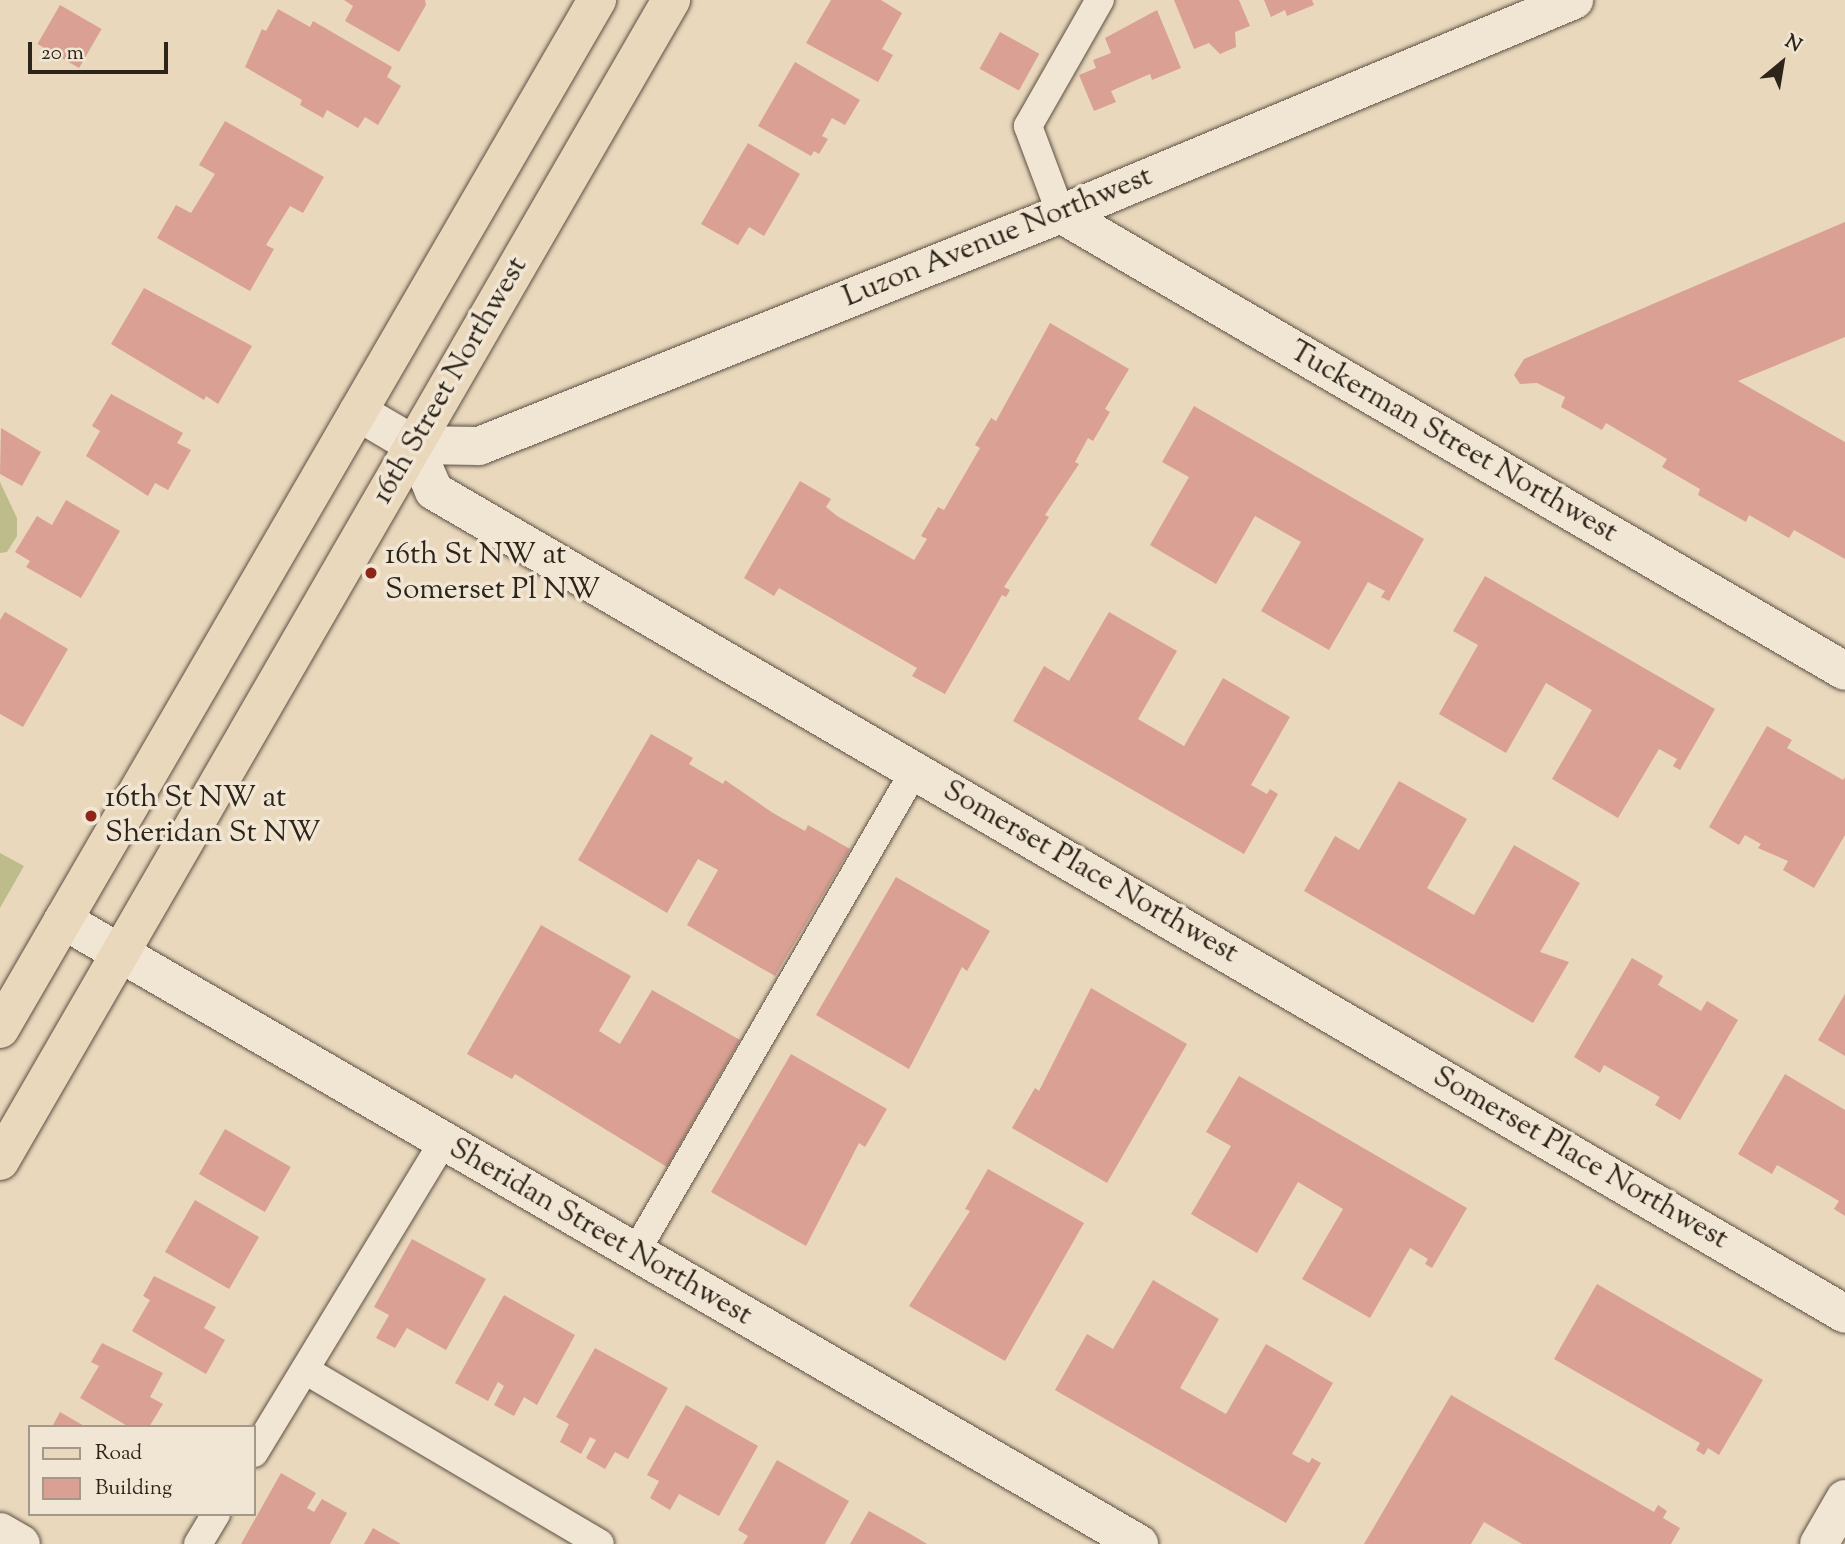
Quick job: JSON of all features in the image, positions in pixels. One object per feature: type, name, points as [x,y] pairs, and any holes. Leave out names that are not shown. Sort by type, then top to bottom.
[{"type":"main road","points":[[0,1028],[597,0]]},
{"type":"main road","name":"16th Street Northwest","points":[[0,1161],[671,0]]},
{"type":"street","name":"Luzon Avenue Northwest","points":[[414,445],[479,446],[1061,214],[1574,0]]},
{"type":"street","name":"Tuckerman Street Northwest","points":[[1061,214],[1845,671]]},
{"type":"street","points":[[358,412],[414,445]]},
{"type":"street","name":"Somerset Place Northwest","points":[[414,445],[434,491],[1845,1314]]},
{"type":"street","name":"Sheridan Street Northwest","points":[[63,920],[1139,1544]]},
{"type":"street","points":[[1819,1544],[1845,1499]]},
{"type":"street","points":[[0,1532],[22,1544]]},
{"type":"lane","points":[[1061,214],[1028,126],[1100,0]]},
{"type":"lane","points":[[635,1253],[915,770]]},
{"type":"lane","points":[[256,1450],[443,1142]]},
{"type":"lane","points":[[304,1370],[600,1544]]},
{"type":"lane","points":[[198,1544],[215,1516]]},
{"type":"shaded area","points":[[0,482],[17,518],[17,536],[7,552],[0,553]]},
{"type":"shaded area","points":[[0,853],[24,866],[0,908]]},
{"type":"building","points":[[344,0],[425,0],[426,5],[399,52],[345,21],[353,6]]},
{"type":"building","points":[[831,0],[881,0],[902,13],[882,49],[893,55],[878,82],[806,43]]},
{"type":"building","points":[[1174,0],[1239,0],[1250,26],[1235,32],[1236,47],[1220,54],[1209,43],[1194,49]]},
{"type":"building","points":[[1264,0],[1312,0],[1314,5],[1287,16],[1285,10],[1271,17]]},
{"type":"building","points":[[60,5],[102,29],[79,68],[38,44]]},
{"type":"building","points":[[278,9],[310,27],[313,21],[392,67],[387,77],[401,86],[378,125],[365,117],[358,128],[327,110],[323,118],[300,105],[302,100],[245,67],[262,29],[266,31]]},
{"type":"building","points":[[1157,10],[1181,68],[1152,80],[1150,74],[1111,91],[1116,102],[1094,111],[1079,75],[1096,68],[1093,60],[1111,53],[1105,38]]},
{"type":"building","points":[[1000,32],[1039,54],[1019,91],[980,69]]},
{"type":"building","points":[[795,62],[860,100],[845,125],[832,118],[822,136],[828,139],[819,154],[814,151],[811,156],[758,126]]},
{"type":"building","points":[[225,121],[324,177],[303,213],[290,206],[266,245],[274,249],[250,291],[157,238],[176,205],[191,213],[215,174],[199,165]]},
{"type":"building","points":[[748,143],[800,174],[764,236],[749,227],[738,245],[701,224]]},
{"type":"building","points":[[1845,222],[1845,337],[1738,381],[1845,442],[1845,559],[1794,530],[1789,538],[1749,515],[1746,522],[1698,495],[1700,489],[1662,467],[1667,459],[1606,423],[1602,430],[1561,407],[1565,397],[1537,383],[1520,384],[1514,375],[1524,359]]},
{"type":"building","points":[[144,288],[252,346],[218,404],[206,396],[204,400],[111,344]]},
{"type":"building","points":[[1050,323],[1129,369],[1105,409],[1110,412],[1093,441],[1088,438],[1075,462],[1079,464],[1045,515],[1049,517],[1004,587],[1010,590],[1006,597],[1002,595],[945,694],[912,676],[917,668],[779,588],[774,596],[744,578],[800,481],[831,499],[826,507],[837,516],[914,560],[927,539],[921,536],[938,507],[944,510],[980,448],[975,445],[991,418],[996,421]]},
{"type":"building","points":[[111,394],[183,433],[177,443],[191,450],[168,490],[155,483],[148,496],[86,456],[100,431],[92,426]]},
{"type":"building","points":[[1194,406],[1424,539],[1389,601],[1381,597],[1385,591],[1368,582],[1329,650],[1261,611],[1301,542],[1255,516],[1216,584],[1150,545],[1189,477],[1162,462]]},
{"type":"building","points":[[1,428],[41,452],[22,486],[0,474]]},
{"type":"building","points":[[66,500],[120,531],[81,598],[26,567],[30,561],[15,552],[37,516],[52,525]]},
{"type":"building","points":[[1485,576],[1715,709],[1680,770],[1673,766],[1677,759],[1659,749],[1618,818],[1552,779],[1592,710],[1546,683],[1506,753],[1439,714],[1478,645],[1453,631]]},
{"type":"building","points":[[5,612],[68,649],[23,727],[0,714],[0,620]]},
{"type":"building","points":[[1109,612],[1177,651],[1138,719],[1184,746],[1223,678],[1290,717],[1251,785],[1267,794],[1270,789],[1278,794],[1244,854],[1013,721],[1044,666],[1069,681]]},
{"type":"building","points":[[1767,726],[1792,740],[1787,748],[1843,780],[1845,777],[1845,835],[1814,888],[1783,870],[1788,861],[1758,848],[1761,844],[1745,835],[1739,845],[1709,827]]},
{"type":"building","points":[[651,734],[693,758],[689,764],[723,784],[725,780],[773,813],[805,831],[808,825],[850,849],[775,976],[687,925],[718,870],[698,859],[667,913],[578,860]]},
{"type":"building","points":[[1399,781],[1467,819],[1427,888],[1474,915],[1514,845],[1580,883],[1540,952],[1569,962],[1533,1023],[1304,891],[1335,836],[1359,850]]},
{"type":"building","points":[[896,877],[990,931],[967,971],[962,967],[909,1069],[816,1015]]},
{"type":"building","points":[[541,925],[631,976],[599,1031],[620,1044],[652,990],[740,1040],[667,1167],[515,1074],[512,1079],[467,1054]]},
{"type":"building","points":[[1632,958],[1663,976],[1658,985],[1701,1011],[1707,1001],[1738,1020],[1680,1120],[1655,1105],[1660,1097],[1604,1065],[1600,1073],[1574,1057]]},
{"type":"building","points":[[1091,988],[1187,1044],[1107,1183],[1012,1128],[1035,1088],[1039,1091]]},
{"type":"building","points":[[1845,994],[1845,1056],[1818,1040]]},
{"type":"building","points":[[791,1054],[887,1109],[865,1147],[859,1143],[806,1246],[711,1192]]},
{"type":"building","points":[[1785,1074],[1845,1110],[1845,1216],[1834,1209],[1839,1201],[1817,1188],[1777,1165],[1772,1174],[1738,1154]]},
{"type":"building","points":[[1239,1076],[1467,1208],[1432,1268],[1425,1264],[1428,1259],[1410,1248],[1370,1318],[1302,1279],[1343,1209],[1298,1182],[1257,1253],[1191,1214],[1231,1146],[1206,1132]]},
{"type":"building","points":[[225,1129],[291,1167],[265,1212],[199,1174]]},
{"type":"building","points":[[988,1169],[1084,1223],[1005,1361],[909,1306],[970,1211],[965,1209]]},
{"type":"building","points":[[195,1200],[259,1237],[229,1289],[165,1252]]},
{"type":"building","points":[[412,1239],[486,1279],[446,1350],[407,1328],[395,1348],[376,1338],[389,1315],[374,1307]]},
{"type":"building","points":[[154,1276],[216,1307],[204,1328],[225,1340],[206,1374],[132,1331],[150,1300],[143,1296]]},
{"type":"building","points":[[1153,1280],[1219,1319],[1180,1388],[1226,1414],[1266,1344],[1333,1383],[1292,1454],[1309,1463],[1312,1458],[1321,1463],[1286,1523],[1055,1390],[1087,1334],[1113,1349]]},
{"type":"building","points":[[1597,1284],[1763,1380],[1719,1455],[1708,1448],[1704,1455],[1696,1450],[1700,1443],[1554,1359]]},
{"type":"building","points":[[504,1295],[575,1335],[537,1405],[524,1397],[514,1416],[494,1405],[504,1386],[498,1382],[488,1401],[455,1383]]},
{"type":"building","points":[[102,1343],[163,1373],[150,1397],[163,1404],[150,1425],[126,1425],[80,1398],[99,1366],[91,1362]]},
{"type":"building","points":[[595,1348],[668,1388],[628,1459],[615,1452],[605,1469],[586,1458],[596,1440],[590,1437],[581,1454],[560,1442],[569,1424],[556,1417]]},
{"type":"building","points":[[1451,1395],[1654,1512],[1658,1505],[1667,1511],[1663,1518],[1680,1528],[1671,1544],[1522,1544],[1484,1522],[1471,1544],[1364,1544]]},
{"type":"building","points":[[686,1405],[758,1446],[719,1516],[679,1494],[670,1510],[650,1498],[659,1481],[647,1475]]},
{"type":"building","points":[[60,1412],[83,1425],[53,1425]]},
{"type":"building","points":[[777,1460],[849,1501],[825,1544],[743,1544],[748,1536],[738,1530]]},
{"type":"building","points":[[281,1473],[316,1493],[307,1508],[314,1512],[322,1499],[347,1513],[330,1544],[241,1544]]},
{"type":"building","points":[[869,1511],[907,1532],[927,1544],[850,1544]]},
{"type":"building","points":[[373,1528],[401,1544],[364,1544]]},
{"type":"place","name":"16th St NW at Somerset Pl NW","points":[[371,573]]},
{"type":"place","name":"16th St NW at Sheridan St NW","points":[[91,816]]}]
